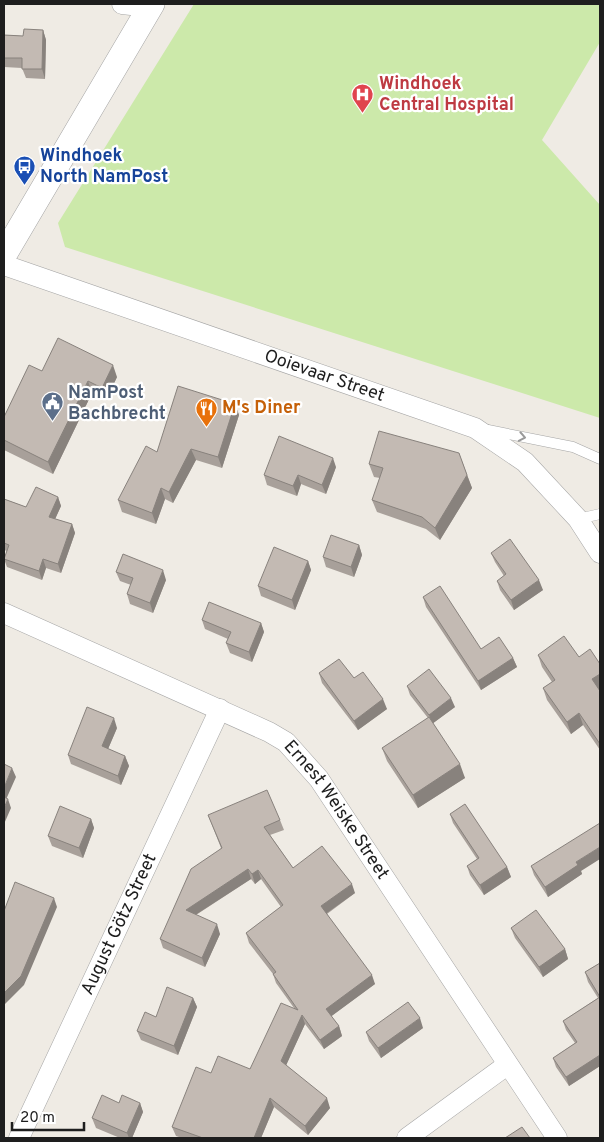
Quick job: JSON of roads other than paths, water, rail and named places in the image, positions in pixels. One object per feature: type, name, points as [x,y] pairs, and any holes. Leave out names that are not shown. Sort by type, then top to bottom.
[{"type":"street","points":[[4,254],[151,5],[122,4]]},
{"type":"street","name":"Ooievaar Street","points":[[4,265],[474,428],[525,462],[578,519],[600,553]]},
{"type":"street","name":"Ernest Weiske Street","points":[[4,612],[220,709],[286,742],[319,779],[507,1066],[557,1138]]},
{"type":"street","name":"August Götz Street","points":[[19,1138],[220,709]]},
{"type":"street","points":[[407,1138],[507,1066]]},
{"type":"lane","points":[[474,428],[573,447],[600,459]]},
{"type":"lane","points":[[578,519],[600,514]]},
{"type":"place","name":"Windhoek Central Hospital","points":[[363,113]]},
{"type":"place","name":"Windhoek North NamPost","points":[[24,185]]},
{"type":"place","name":"NamPost Bachbrecht","points":[[52,422]]},
{"type":"place","name":"M's Diner","points":[[206,427]]}]
